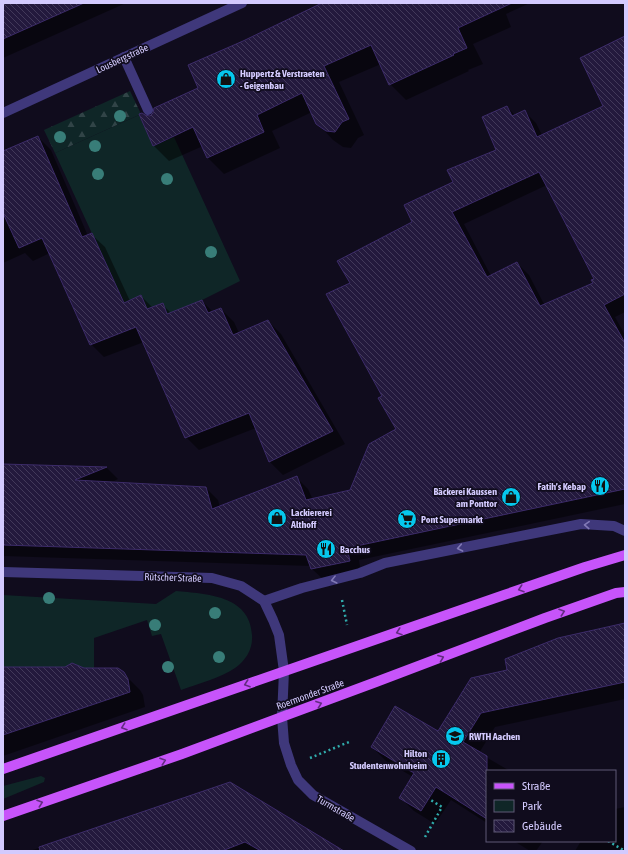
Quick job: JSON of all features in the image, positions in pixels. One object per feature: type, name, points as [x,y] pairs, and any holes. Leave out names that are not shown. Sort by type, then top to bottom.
[{"type":"main road","points":[[3,769],[585,567],[625,555]]},
{"type":"main road","name":"Roermonder Straße","points":[[3,816],[182,754],[545,618],[616,593],[625,592]]},
{"type":"street","name":"Lousbergstraße","points":[[3,113],[242,3]]},
{"type":"street","points":[[124,58],[148,110]]},
{"type":"street","points":[[284,671],[279,635],[264,601],[302,588],[360,573],[385,563],[581,524],[614,526],[625,531]]},
{"type":"street","name":"Rütscher Straße","points":[[3,572],[212,578],[241,586],[264,601]]},
{"type":"street","name":"Turmstraße","points":[[284,671],[282,717],[284,742],[290,765],[298,780],[313,795],[411,851]]},
{"type":"path","points":[[337,579],[347,625]]},
{"type":"path","points":[[290,765],[349,742]]},
{"type":"path","points":[[422,844],[442,807],[428,799]]},
{"type":"path","points":[[610,842],[625,851]]},
{"type":"green space","points":[[130,91],[141,114],[55,153],[44,130]]},
{"type":"green space","points":[[139,115],[153,146],[174,137],[240,281],[202,300],[167,314],[163,303],[147,309],[141,295],[124,303],[55,153]]},
{"type":"green space","points":[[176,591],[224,599],[235,604],[244,612],[249,622],[252,640],[248,654],[239,665],[223,675],[181,690],[161,634],[152,636],[147,620],[94,638],[94,668],[84,668],[72,663],[65,667],[3,667],[3,595],[156,604]]},
{"type":"green space","points":[[41,776],[45,778],[44,782],[3,799],[3,786]]},
{"type":"building","points":[[3,3],[84,3],[3,39]]},
{"type":"building","points":[[322,3],[512,3],[458,28],[467,48],[389,85],[371,45],[324,66],[349,119],[342,122],[335,132],[326,131],[316,124],[302,93],[257,115],[264,132],[207,158],[193,127],[153,146],[139,114],[142,113],[150,116],[153,113],[154,108],[198,88],[188,65],[243,41]]},
{"type":"building","points":[[625,36],[625,294],[604,305],[625,343],[625,489],[347,548],[350,561],[311,569],[306,555],[3,545],[3,464],[107,467],[75,480],[206,487],[212,509],[297,476],[306,500],[350,490],[369,444],[396,429],[378,398],[382,396],[326,294],[350,283],[337,261],[412,222],[404,205],[453,182],[447,170],[496,150],[482,117],[507,106],[512,116],[525,110],[537,137],[603,106],[580,58]],"holes":[[[539,172],[594,279],[591,280],[593,283],[540,306],[517,262],[487,277],[452,212]]]},
{"type":"building","points":[[38,136],[82,237],[92,233],[124,303],[141,295],[147,309],[163,303],[167,314],[202,300],[208,313],[221,308],[233,335],[268,320],[333,431],[269,462],[249,413],[185,438],[136,327],[90,345],[42,238],[19,248],[3,213],[3,151]]},
{"type":"building","points":[[625,623],[625,682],[481,713],[463,742],[487,756],[486,818],[436,787],[421,811],[399,798],[414,773],[371,747],[395,706],[438,731],[471,678],[507,670],[505,659],[558,638]]},
{"type":"building","points":[[72,663],[84,668],[118,668],[124,672],[128,679],[130,692],[3,735],[3,667],[65,667]]},
{"type":"building","points":[[230,782],[344,851],[261,851],[245,842],[222,851],[40,851],[39,847]]},
{"type":"place","name":"Huppertz & Verstraeten - Geigenbau","points":[[226,79]]},
{"type":"place","name":"Fatih’s Kebap","points":[[600,486]]},
{"type":"place","name":"Bäckerei Kaussen am Ponttor","points":[[511,497]]},
{"type":"place","name":"Lackiererei Althoff","points":[[277,518]]},
{"type":"place","name":"Pont Supermarkt","points":[[407,519]]},
{"type":"place","name":"Bacchus","points":[[326,549]]},
{"type":"place","name":"RWTH Aachen","points":[[455,736]]},
{"type":"place","name":"Hilton Studentenwohnheim","points":[[441,759]]}]
